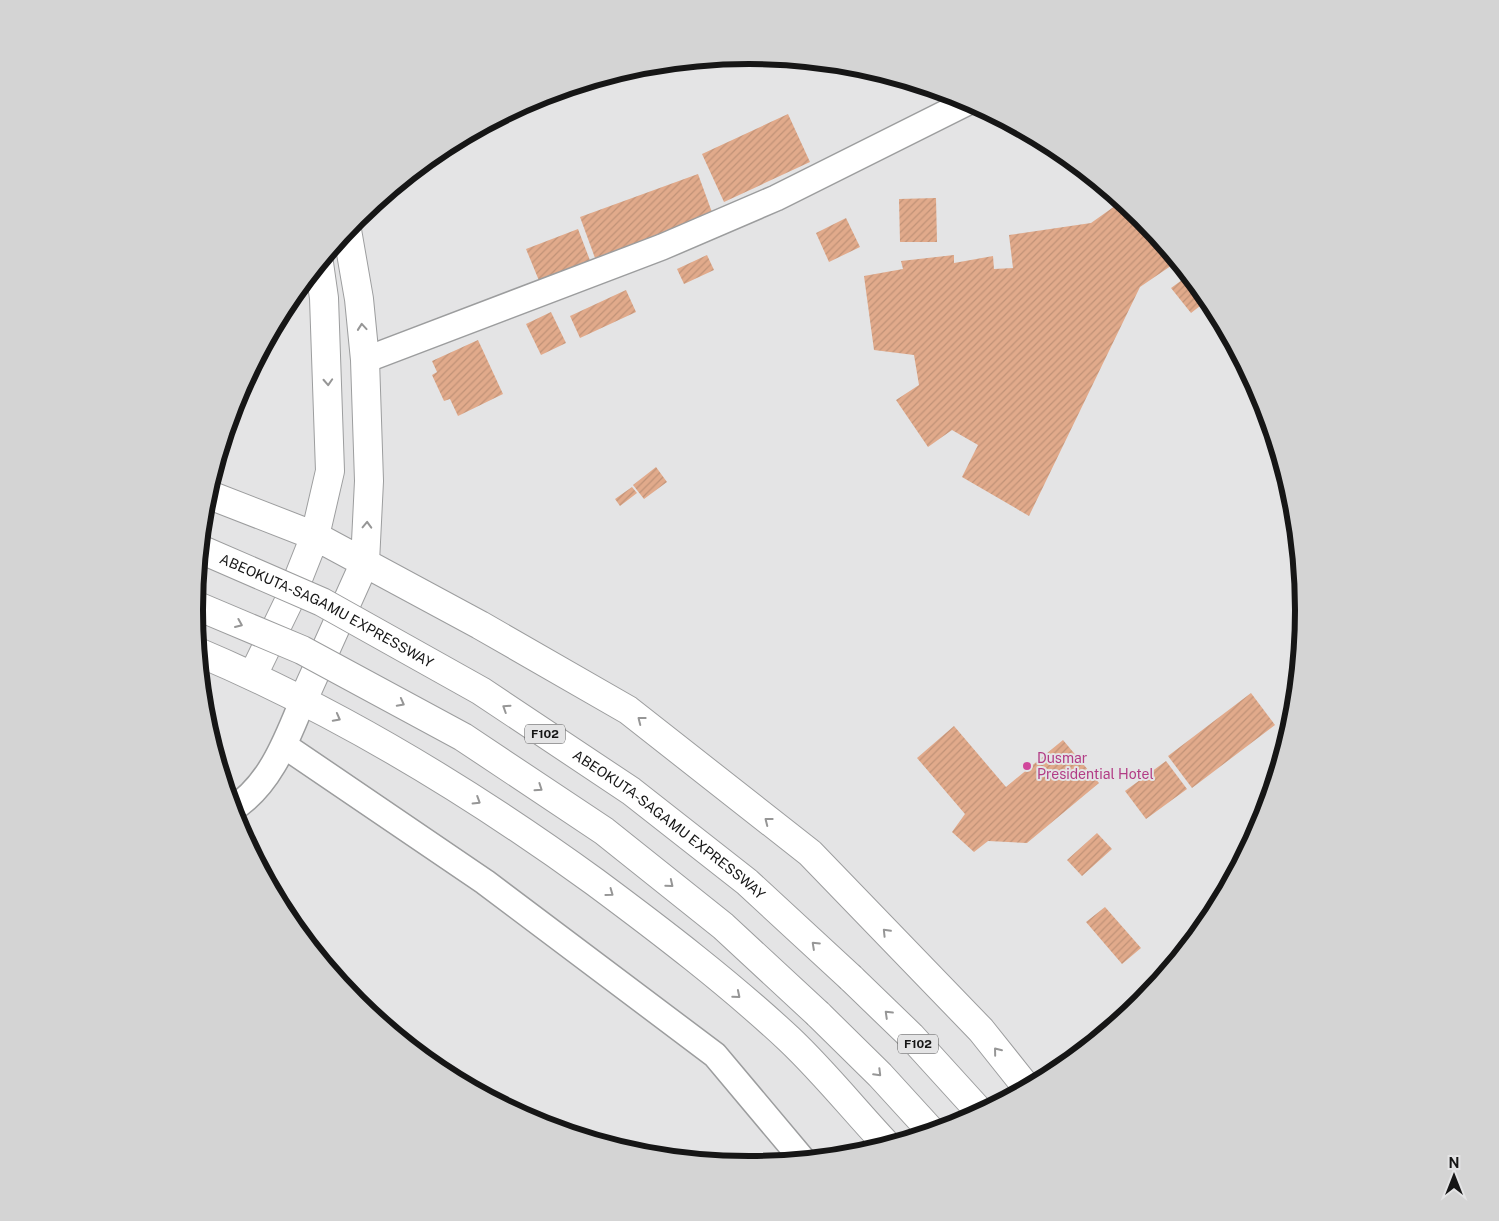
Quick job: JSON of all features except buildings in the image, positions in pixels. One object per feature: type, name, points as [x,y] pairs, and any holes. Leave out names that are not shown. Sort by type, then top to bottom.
[{"type":"main road","points":[[303,700],[365,562],[369,481],[365,360],[360,299],[349,239]]},
{"type":"main road","points":[[253,675],[290,599],[315,536],[330,471],[325,317],[320,273]]},
{"type":"main road","points":[[215,497],[315,536],[480,625],[628,710],[810,853],[980,1030],[1024,1084]]},
{"type":"main road","name":"ABEOKUTA-SAGAMU EXPRESSWAY","points":[[206,552],[322,602],[496,702],[631,791],[747,882],[911,1036],[976,1108]]},
{"type":"main road","points":[[203,609],[302,650],[463,737],[604,831],[723,926],[818,1014],[880,1075],[928,1127]]},
{"type":"main road","points":[[205,655],[253,675],[384,742],[521,828],[659,929],[790,1039],[883,1141]]},
{"type":"street","points":[[365,360],[670,244],[776,198],[961,106]]},
{"type":"street","points":[[239,805],[266,775],[284,746],[303,700]]},
{"type":"street","points":[[284,746],[485,882],[715,1055],[799,1155]]},
{"type":"place","name":"Dusmar Presidential Hotel","points":[[1027,766]]}]
